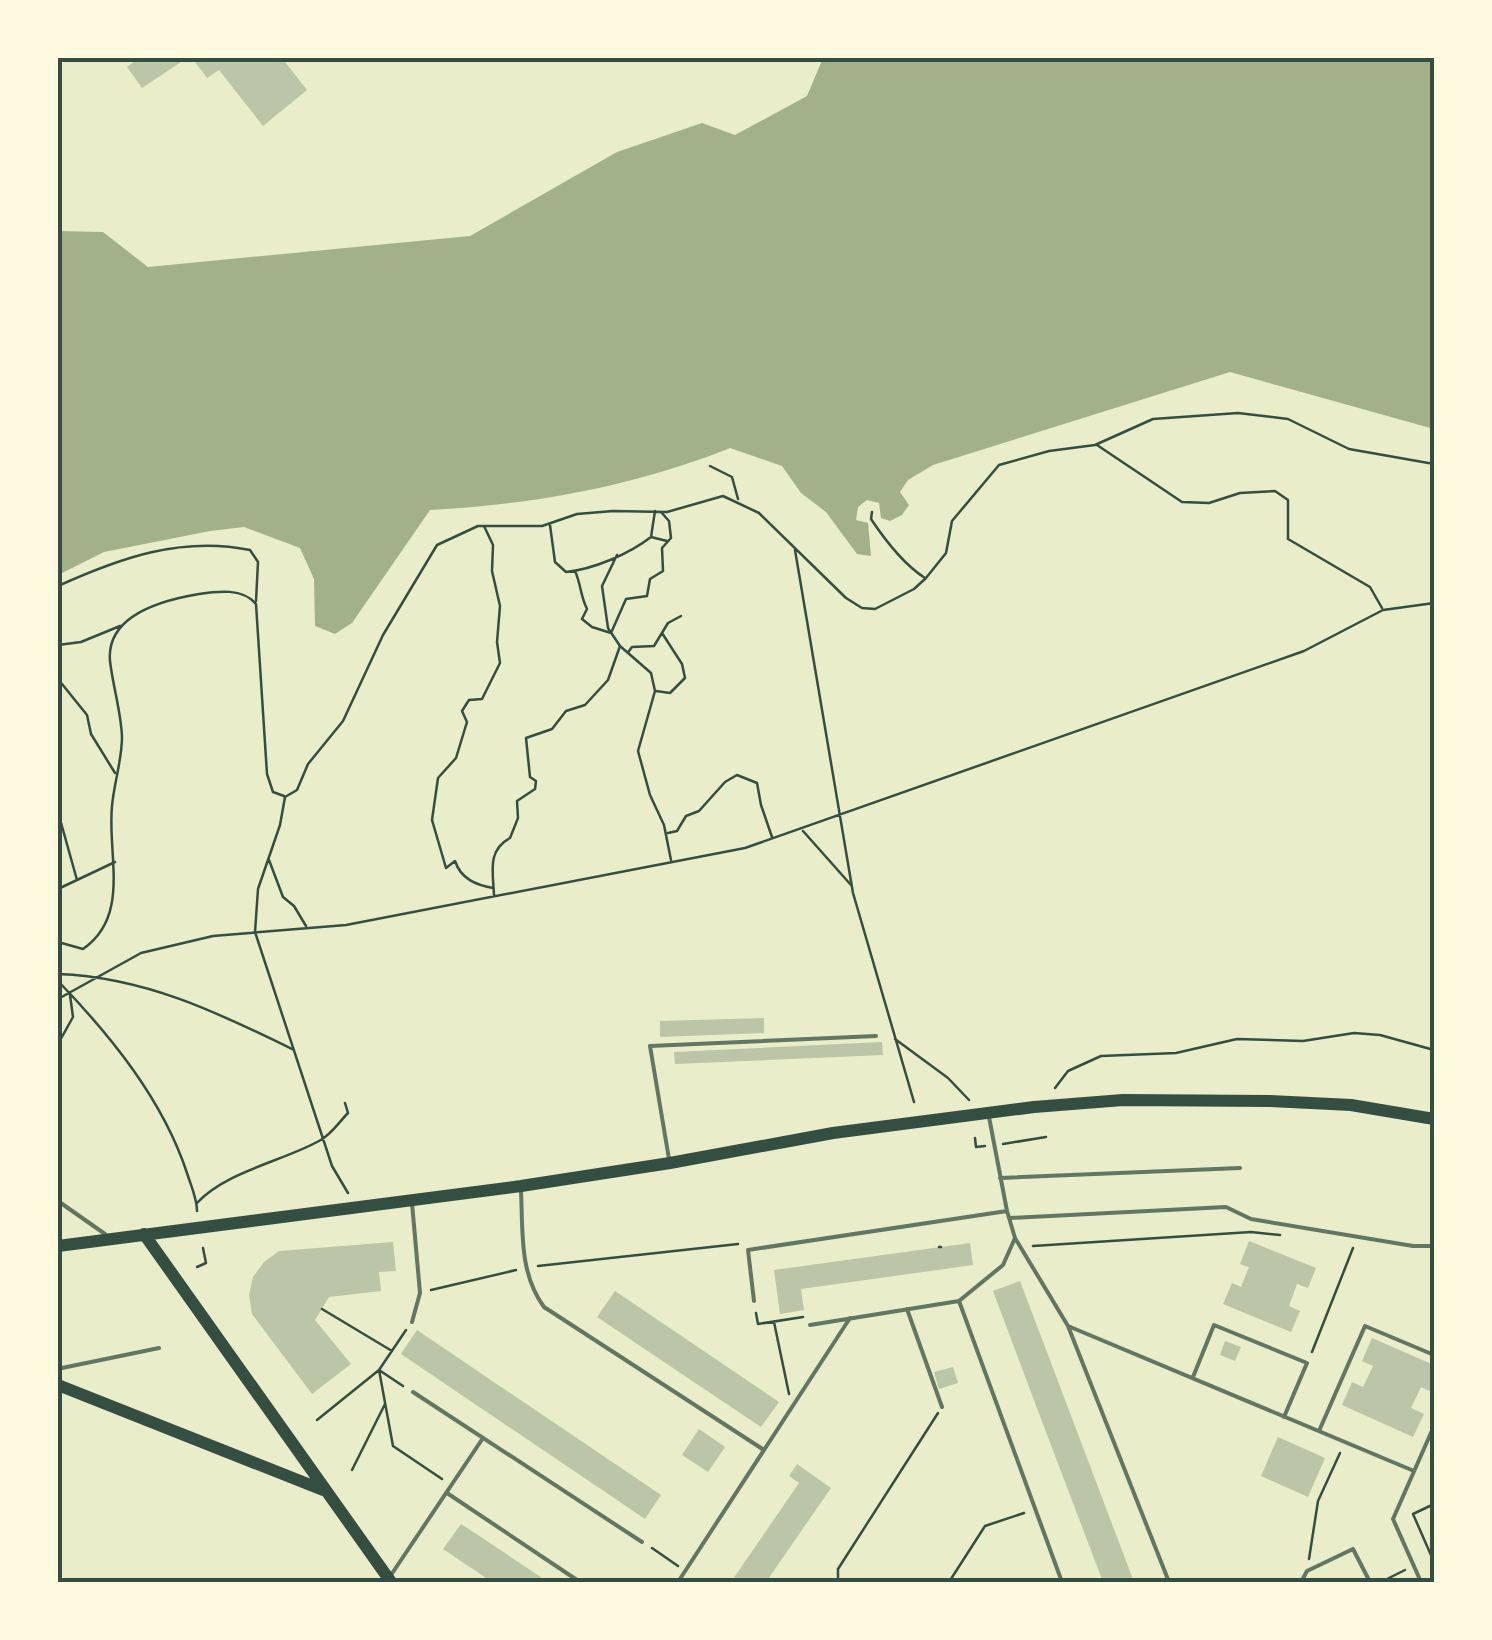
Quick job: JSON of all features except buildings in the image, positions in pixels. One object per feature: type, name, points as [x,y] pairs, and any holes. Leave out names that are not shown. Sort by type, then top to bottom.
[{"type":"main road","points":[[58,1246],[521,1186],[670,1164],[833,1133],[988,1112],[1122,1100],[1270,1101],[1351,1105],[1434,1118]]},
{"type":"main road","points":[[144,1234],[390,1581]]},
{"type":"main road","points":[[58,1385],[325,1490]]},
{"type":"lane","points":[[670,1164],[650,1046],[876,1036]]},
{"type":"lane","points":[[988,1112],[1016,1238],[1068,1326],[1168,1582]]},
{"type":"lane","points":[[1000,1178],[1240,1168]]},
{"type":"lane","points":[[521,1186],[526,1268],[533,1292],[544,1307],[764,1450]]},
{"type":"lane","points":[[412,1198],[420,1292],[412,1322]]},
{"type":"lane","points":[[58,1201],[114,1239]]},
{"type":"lane","points":[[754,1301],[748,1250],[1008,1215],[1226,1207],[1252,1219],[1413,1246],[1434,1246]]},
{"type":"lane","points":[[810,1325],[959,1301],[1004,1265],[1016,1238]]},
{"type":"lane","points":[[959,1301],[1062,1582]]},
{"type":"lane","points":[[908,1309],[942,1407]]},
{"type":"lane","points":[[678,1582],[850,1318]]},
{"type":"lane","points":[[1193,1378],[1214,1325],[1307,1363],[1284,1417]]},
{"type":"lane","points":[[1068,1326],[1414,1471]]},
{"type":"lane","points":[[1319,1431],[1364,1326],[1434,1356]]},
{"type":"lane","points":[[58,1364],[62,1368],[159,1348]]},
{"type":"lane","points":[[413,1392],[642,1542]]},
{"type":"lane","points":[[1422,1582],[1393,1520],[1434,1426]]},
{"type":"lane","points":[[390,1581],[483,1438]]},
{"type":"lane","points":[[447,1493],[580,1582]]},
{"type":"lane","points":[[1300,1582],[1308,1570],[1353,1549],[1370,1582]]},
{"type":"path","points":[[355,1207],[332,1166],[255,932],[258,888],[285,797],[297,790],[308,764],[343,722],[384,636],[437,545],[484,526],[550,524],[577,514],[675,509],[723,496],[759,513],[846,598],[862,608],[875,609],[926,578],[946,552],[952,522],[999,465],[1049,451],[1096,444],[1153,419],[1238,413],[1288,419],[1349,448],[1434,464]]},
{"type":"path","points":[[1096,444],[1182,502],[1210,503],[1240,494],[1275,491],[1288,500],[1288,539],[1370,587],[1383,610]]},
{"type":"path","points":[[710,466],[732,477],[739,501]]},
{"type":"path","points":[[611,633],[626,599],[647,596],[650,580],[663,571],[662,548],[672,538],[669,521],[675,509]]},
{"type":"path","points":[[657,511],[669,521]]},
{"type":"path","points":[[550,524],[555,562],[566,572],[576,571],[636,549],[651,536],[657,511]]},
{"type":"path","points":[[872,512],[870,519],[877,528],[912,570],[926,578]]},
{"type":"path","points":[[484,526],[492,545],[492,571],[500,606],[500,664],[482,699],[469,700],[462,711],[467,722],[456,758],[438,778],[432,820],[446,868],[455,861],[458,870],[475,885],[493,888]]},
{"type":"path","points":[[651,536],[668,541]]},
{"type":"path","points":[[58,586],[149,550],[228,546],[250,550],[258,562],[256,604],[267,774],[273,792],[285,797]]},
{"type":"path","points":[[795,549],[852,886],[914,1102]]},
{"type":"path","points":[[617,555],[602,586],[611,633],[651,673],[655,691],[638,751],[672,862]]},
{"type":"path","points":[[576,571],[581,583],[579,594],[586,608],[582,618],[592,627],[611,633]]},
{"type":"path","points":[[58,646],[82,642],[121,626],[172,598],[240,593],[256,604]]},
{"type":"path","points":[[58,999],[141,954],[212,936],[346,924],[746,848],[1304,651],[1383,610],[1434,603]]},
{"type":"path","points":[[628,652],[632,647],[654,646],[668,623],[681,616]]},
{"type":"path","points":[[58,942],[83,950],[95,941],[107,919],[116,862],[111,811],[122,740],[110,659],[111,644],[121,626]]},
{"type":"path","points":[[655,691],[670,692],[686,678],[682,664],[662,634]]},
{"type":"path","points":[[494,896],[492,855],[510,838],[518,818],[517,801],[535,789],[526,738],[552,728],[566,712],[585,705],[608,680],[620,646]]},
{"type":"path","points":[[58,679],[86,715],[90,734],[116,774]]},
{"type":"path","points":[[58,744],[58,756]]},
{"type":"path","points":[[666,834],[677,831],[686,816],[700,811],[724,782],[737,775],[757,783],[772,838]]},
{"type":"path","points":[[58,812],[77,880]]},
{"type":"path","points":[[800,829],[852,886]]},
{"type":"path","points":[[58,838],[64,833]]},
{"type":"path","points":[[268,858],[283,897],[294,906],[306,928]]},
{"type":"path","points":[[58,889],[116,862]]},
{"type":"path","points":[[58,974],[101,976],[161,992],[220,1014],[295,1051]]},
{"type":"path","points":[[58,981],[130,1066],[159,1111],[177,1142],[198,1216]]},
{"type":"path","points":[[58,1044],[74,1016],[70,994]]},
{"type":"path","points":[[1055,1088],[1068,1071],[1101,1056],[1176,1053],[1238,1039],[1303,1041],[1354,1033],[1434,1050]]},
{"type":"path","points":[[895,1040],[948,1078],[968,1099]]},
{"type":"path","points":[[197,1204],[252,1170],[324,1139],[348,1113],[345,1103]]},
{"type":"path","points":[[974,1138],[976,1147],[1046,1137]]},
{"type":"path","points":[[1022,1247],[1251,1232],[1285,1236]]},
{"type":"path","points":[[420,1292],[526,1268],[736,1242],[748,1250]]},
{"type":"path","points":[[1307,1363],[1354,1244]]},
{"type":"path","points":[[197,1268],[206,1263],[203,1248]]},
{"type":"path","points":[[754,1301],[758,1324],[808,1316],[810,1325]]},
{"type":"path","points":[[322,1309],[392,1351]]},
{"type":"path","points":[[317,1420],[379,1370],[412,1322]]},
{"type":"path","points":[[774,1322],[792,1408]]},
{"type":"path","points":[[379,1370],[413,1392]]},
{"type":"path","points":[[379,1370],[393,1446],[452,1486]]},
{"type":"path","points":[[352,1470],[385,1403]]},
{"type":"path","points":[[838,1582],[838,1569],[942,1407]]},
{"type":"path","points":[[1308,1570],[1318,1501],[1345,1442]]},
{"type":"path","points":[[1434,1504],[1413,1514],[1434,1562]]},
{"type":"path","points":[[948,1582],[985,1526],[1035,1509]]},
{"type":"path","points":[[642,1542],[686,1571]]},
{"type":"path","points":[[1380,1582],[1414,1566]]},
{"type":"shaded area","points":[[823,58],[1434,58],[1434,429],[1230,372],[933,465],[908,480],[900,492],[909,505],[902,515],[890,521],[881,518],[879,503],[867,500],[858,507],[856,520],[868,523],[871,556],[857,554],[826,512],[801,493],[782,466],[730,448],[657,473],[583,491],[507,504],[430,510],[352,623],[335,634],[315,626],[314,579],[300,548],[244,527],[104,552],[58,575],[58,231],[103,232],[148,267],[470,236],[617,152],[702,123],[735,135],[807,96]]}]
